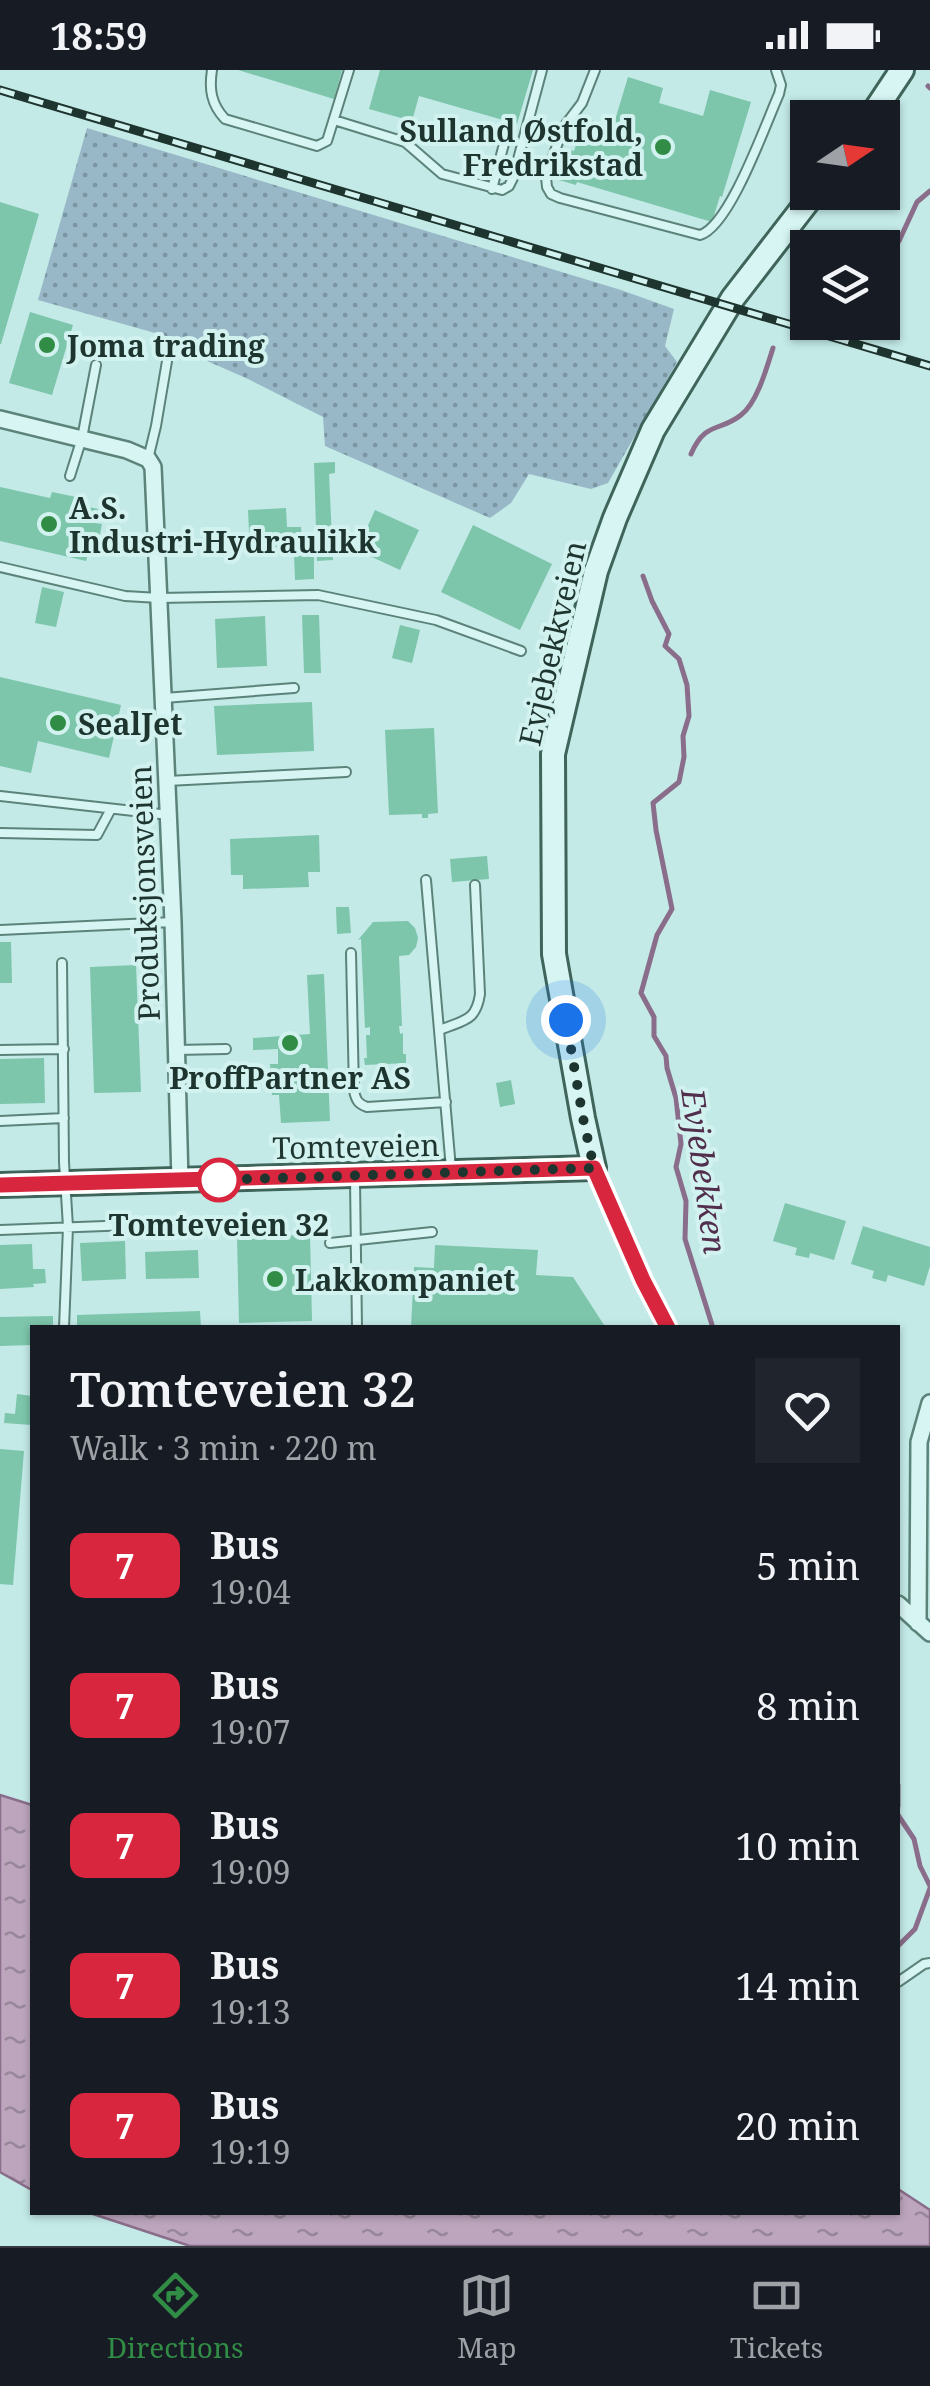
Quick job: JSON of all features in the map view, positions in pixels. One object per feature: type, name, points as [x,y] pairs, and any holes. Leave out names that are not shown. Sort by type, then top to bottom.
[{"type":"street","points":[[880,100],[894,73]]},
{"type":"street","name":"Evjebekkveien","points":[[666,1325],[594,1168],[583,1118],[554,954],[553,754],[596,571],[652,430],[733,298],[801,210]]},
{"type":"street","points":[[0,419],[127,450],[148,459]]},
{"type":"street","name":"Produksjonsveien","points":[[148,459],[155,485],[180,1181]]},
{"type":"street","name":"Tomteveien","points":[[0,1185],[594,1168]]},
{"type":"street","points":[[924,1628],[919,1442],[930,1403]]},
{"type":"street","points":[[900,1606],[924,1628]]},
{"type":"lane","points":[[212,70],[210,87],[225,119],[318,146],[328,141],[349,70]]},
{"type":"lane","points":[[334,120],[405,142],[442,174],[502,190],[513,178],[542,70]]},
{"type":"lane","points":[[595,70],[582,103],[563,128],[546,187],[560,198],[700,234],[713,229],[727,211],[779,94],[781,85],[776,70]]},
{"type":"lane","points":[[492,189],[509,124]]},
{"type":"lane","points":[[148,459],[168,361]]},
{"type":"lane","points":[[70,476],[82,438],[96,364]]},
{"type":"lane","points":[[0,567],[125,596],[318,594],[436,620],[521,651]]},
{"type":"lane","points":[[164,698],[294,688]]},
{"type":"lane","points":[[168,781],[346,772]]},
{"type":"lane","points":[[0,796],[168,815]]},
{"type":"lane","points":[[0,833],[97,835],[111,809]]},
{"type":"lane","points":[[426,880],[452,1174]]},
{"type":"lane","points":[[440,1030],[470,1018],[478,1010],[476,884]]},
{"type":"lane","points":[[0,930],[173,922]]},
{"type":"lane","points":[[351,953],[356,1100],[367,1107],[446,1102]]},
{"type":"lane","points":[[62,963],[68,1228],[64,1325]]},
{"type":"lane","points":[[0,1050],[64,1049]]},
{"type":"lane","points":[[176,1050],[226,1049]]},
{"type":"lane","points":[[0,1121],[64,1118]]},
{"type":"lane","points":[[356,1175],[357,1325]]},
{"type":"lane","points":[[0,1230],[183,1223]]},
{"type":"lane","points":[[330,1242],[432,1232]]},
{"type":"lane","points":[[900,1981],[930,1963]]},
{"type":"shaded area","points":[[87,128],[674,309],[665,346],[677,362],[608,483],[591,489],[529,474],[511,503],[490,518],[325,446],[323,417],[189,353],[187,342],[38,300]]},
{"type":"water","points":[[0,1795],[30,1804],[30,2189],[0,2172]]},
{"type":"water","points":[[900,2190],[930,2210],[930,2246],[190,2246],[96,2215],[900,2215]]},
{"type":"building","points":[[238,70],[342,70],[334,99]]},
{"type":"building","points":[[380,70],[533,70],[517,124],[419,96],[412,121],[369,109]]},
{"type":"building","points":[[628,77],[663,88],[659,103],[703,116],[710,90],[751,102],[712,222],[552,178],[562,148],[574,151],[584,118],[613,127]]},
{"type":"building","points":[[0,202],[39,214],[1,344],[0,344]]},
{"type":"building","points":[[30,312],[73,325],[52,395],[9,383]]},
{"type":"building","points":[[335,462],[335,473],[329,474],[333,560],[317,561],[314,463]]},
{"type":"building","name":"A.S. Industri-Hydraulikk","points":[[0,487],[50,498],[52,492],[76,497],[75,504],[98,509],[95,523],[102,524],[97,549],[90,547],[86,561],[0,541]]},
{"type":"building","points":[[286,508],[287,527],[301,527],[302,541],[287,542],[287,553],[250,554],[248,510]]},
{"type":"building","points":[[375,510],[419,530],[400,570],[357,550]]},
{"type":"building","points":[[473,525],[552,564],[520,630],[441,592]]},
{"type":"building","points":[[294,553],[314,553],[314,579],[295,580]]},
{"type":"building","points":[[42,587],[64,592],[56,627],[35,623]]},
{"type":"building","points":[[302,615],[319,615],[321,673],[304,673]]},
{"type":"building","points":[[265,616],[267,666],[217,668],[215,619]]},
{"type":"building","points":[[400,625],[420,630],[412,663],[392,658]]},
{"type":"building","name":"SealJet","points":[[0,677],[121,705],[109,758],[38,741],[31,773],[0,766]]},
{"type":"building","points":[[312,702],[314,751],[217,755],[214,706]]},
{"type":"building","points":[[434,728],[438,813],[428,814],[428,818],[422,818],[422,814],[389,815],[385,730]]},
{"type":"building","points":[[319,835],[320,872],[308,872],[309,887],[243,889],[243,875],[231,875],[230,839]]},
{"type":"building","points":[[487,856],[489,879],[452,882],[450,859]]},
{"type":"building","points":[[336,907],[349,907],[351,933],[337,934]]},
{"type":"building","points":[[408,921],[418,938],[409,955],[399,956],[399,1026],[406,1063],[365,1065],[370,1027],[365,1028],[361,939],[358,940],[373,922]]},
{"type":"building","points":[[0,942],[11,942],[12,983],[0,983]]},
{"type":"building","points":[[136,965],[141,1092],[94,1093],[90,967]]},
{"type":"building","name":"ProffPartner AS","points":[[324,974],[330,1121],[281,1123],[279,1095],[272,1095],[270,1064],[278,1064],[278,1049],[253,1050],[253,1038],[310,1034],[307,975]]},
{"type":"building","points":[[44,1058],[45,1103],[0,1104],[0,1059]]},
{"type":"building","points":[[511,1080],[515,1104],[500,1107],[496,1083]]},
{"type":"building","points":[[785,1203],[846,1221],[834,1260],[810,1253],[809,1258],[795,1255],[797,1248],[773,1241]]},
{"type":"building","points":[[863,1226],[930,1247],[924,1286],[888,1275],[886,1282],[872,1278],[874,1271],[851,1264]]},
{"type":"building","name":"Lakkompaniet","points":[[310,1235],[312,1321],[239,1323],[237,1237]]},
{"type":"building","points":[[125,1241],[126,1279],[82,1281],[80,1243]]},
{"type":"building","points":[[32,1244],[33,1269],[45,1269],[46,1283],[0,1289],[0,1245]]},
{"type":"building","points":[[435,1245],[538,1250],[536,1275],[573,1277],[604,1325],[411,1325],[414,1267],[434,1268]]},
{"type":"building","points":[[198,1250],[199,1278],[146,1279],[145,1252]]},
{"type":"building","points":[[200,1311],[201,1325],[77,1325],[77,1315]]},
{"type":"building","points":[[53,1316],[53,1325],[30,1325],[30,1345],[0,1346],[0,1317]]},
{"type":"building","points":[[17,1394],[30,1396],[30,1425],[4,1423],[5,1413],[15,1414]]},
{"type":"building","points":[[0,1449],[24,1451],[13,1585],[0,1584]]},
{"type":"waterway","points":[[900,239],[917,202],[930,191]]},
{"type":"waterway","name":"Evjebekken","points":[[691,454],[702,436],[747,409],[761,384],[773,348]]},
{"type":"waterway","name":"Evjebekken","points":[[643,576],[669,634],[665,646],[679,659],[687,685],[689,716],[679,782],[653,803],[672,909],[657,935],[641,993],[654,1017],[654,1036],[666,1056],[676,1098],[681,1144],[676,1167],[686,1201],[685,1239],[712,1325]]},
{"type":"waterway","name":"Evjebekken","points":[[900,1818],[914,1839],[920,1866],[930,1886]]},
{"type":"waterway","name":"Evjebekken","points":[[900,1944],[915,1929],[930,1888]]},
{"type":"railway","points":[[0,90],[930,366]]},
{"type":"bus line","name":"7","points":[[0,1185],[594,1168],[666,1325]]},
{"type":"place","name":"Sulland Østfold, Fredrikstad","points":[[663,147]]},
{"type":"place","name":"Joma trading","points":[[47,345]]},
{"type":"place","name":"A.S. Industri-Hydraulikk","points":[[49,524]]},
{"type":"place","name":"SealJet","points":[[58,723]]},
{"type":"place","name":"ProffPartner AS","points":[[290,1043]]},
{"type":"place","name":"Tomteveien 32","points":[[219,1180]]},
{"type":"place","name":"Lakkompaniet","points":[[275,1279]]},
{"type":"route","points":[[219,1180],[215,1180],[594,1168],[566,1020]]}]
